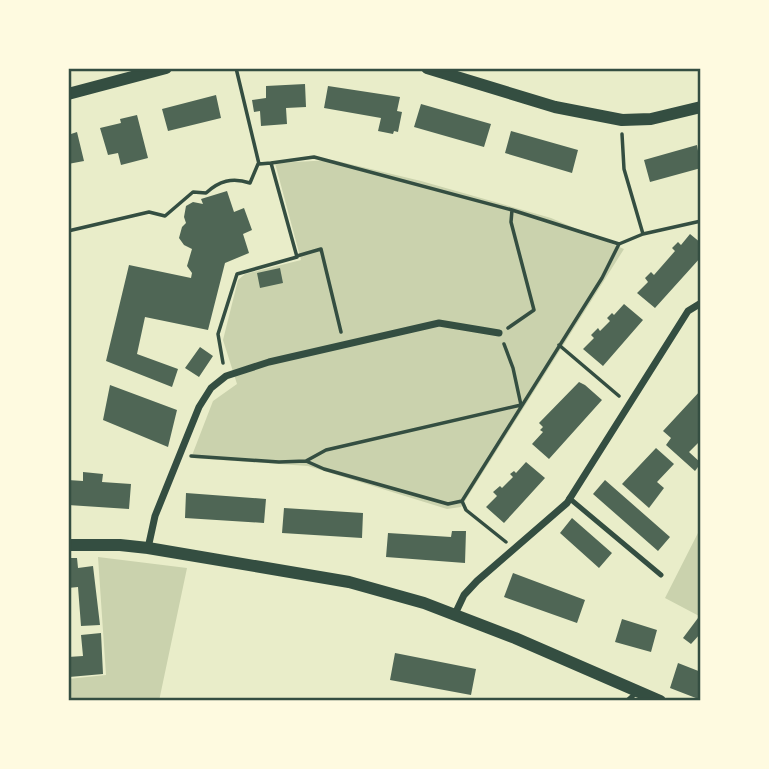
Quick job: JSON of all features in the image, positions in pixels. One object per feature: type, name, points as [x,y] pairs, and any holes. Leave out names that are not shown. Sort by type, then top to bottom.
[{"type":"street","points":[[427,68],[555,107],[622,120],[651,119],[701,107]]},
{"type":"street","points":[[68,94],[136,72],[157,69]]},
{"type":"street","points":[[454,614],[464,595],[477,580],[569,498],[688,311],[701,303]]},
{"type":"street","points":[[148,548],[155,516],[199,407],[211,388],[226,376],[269,362],[439,323],[499,333]]},
{"type":"street","points":[[68,545],[148,548],[349,582],[454,614],[660,701]]},
{"type":"lane","points":[[569,498],[661,575]]},
{"type":"lane","points":[[627,701],[638,691]]},
{"type":"path","points":[[68,232],[149,212],[165,216],[193,192],[206,193],[218,182],[240,180],[250,183],[259,164],[236,68]]},
{"type":"path","points":[[622,120],[624,169],[643,234]]},
{"type":"path","points":[[259,164],[314,157],[512,210],[619,244],[643,234],[701,221]]},
{"type":"path","points":[[271,163],[296,256]]},
{"type":"path","points":[[512,210],[512,222],[534,310],[499,333],[513,368],[521,405]]},
{"type":"path","points":[[180,455],[279,462],[306,461],[324,469],[448,504],[462,501],[602,278],[619,244]]},
{"type":"path","points":[[226,376],[218,334],[237,274],[321,249],[344,344]]},
{"type":"path","points":[[559,345],[629,404]]},
{"type":"path","points":[[306,461],[326,450],[521,405]]},
{"type":"path","points":[[462,501],[466,510],[514,549]]},
{"type":"green space","points":[[333,160],[421,181],[551,218],[624,249],[461,507],[447,509],[308,466],[191,458],[213,401],[237,384],[223,340],[238,280],[245,274],[301,260],[275,163]]},
{"type":"green space","points":[[701,527],[701,617],[665,598]]},
{"type":"green space","points":[[98,557],[187,568],[159,701],[68,701],[68,679],[106,675]]},
{"type":"building","points":[[305,84],[306,107],[286,108],[287,124],[261,126],[260,111],[254,112],[252,100],[266,98],[266,86]]},
{"type":"building","points":[[328,86],[400,97],[397,111],[402,112],[398,132],[394,131],[393,134],[378,131],[381,118],[324,108]]},
{"type":"building","points":[[216,95],[221,118],[168,131],[162,109]]},
{"type":"building","points":[[421,104],[491,124],[484,147],[414,127]]},
{"type":"building","points":[[137,115],[148,158],[121,165],[118,153],[108,155],[100,128],[121,123],[120,119]]},
{"type":"building","points":[[511,131],[578,150],[572,173],[505,153]]},
{"type":"building","points":[[77,132],[84,161],[68,164],[68,135]]},
{"type":"building","points":[[697,145],[701,168],[650,182],[644,160]]},
{"type":"building","points":[[227,191],[234,212],[244,208],[252,230],[243,234],[249,253],[225,263],[208,330],[145,317],[137,354],[178,369],[172,387],[106,361],[129,265],[191,278],[192,273],[187,266],[192,249],[184,245],[179,238],[186,223],[186,206],[193,202],[203,204],[201,199]]},
{"type":"building","points":[[690,234],[701,243],[701,257],[655,308],[637,293],[648,282],[645,278],[651,272],[654,275],[675,251],[672,248],[678,242],[681,245]]},
{"type":"building","points":[[280,268],[283,283],[260,288],[257,273]]},
{"type":"building","points":[[624,304],[643,320],[603,366],[583,349],[594,338],[591,335],[598,328],[600,331],[610,321],[607,318],[612,313],[614,315]]},
{"type":"building","points":[[200,347],[213,356],[199,377],[185,368]]},
{"type":"building","points":[[579,382],[602,400],[549,459],[532,444],[543,432],[539,423]]},
{"type":"building","points":[[110,385],[177,410],[168,447],[103,420]]},
{"type":"building","points":[[701,390],[701,426],[698,429],[701,431],[701,440],[689,452],[701,463],[695,471],[666,445],[671,438],[663,431]]},
{"type":"building","points":[[656,448],[674,464],[657,482],[664,488],[649,508],[622,484]]},
{"type":"building","points":[[526,462],[545,478],[504,523],[486,507],[497,496],[493,492],[500,486],[502,488],[513,477],[510,474],[514,471],[516,473]]},
{"type":"building","points":[[83,472],[103,474],[102,482],[131,484],[129,509],[68,505],[68,480],[83,481]]},
{"type":"building","points":[[605,480],[670,537],[658,551],[593,494]]},
{"type":"building","points":[[186,493],[266,499],[264,523],[185,518]]},
{"type":"building","points":[[284,508],[363,513],[362,538],[282,533]]},
{"type":"building","points":[[572,518],[612,553],[599,568],[560,533]]},
{"type":"building","points":[[452,531],[466,531],[465,563],[386,557],[388,533],[451,537]]},
{"type":"building","points":[[68,558],[77,558],[78,568],[93,566],[100,625],[81,626],[78,587],[68,588]]},
{"type":"building","points":[[513,573],[585,600],[577,623],[504,597]]},
{"type":"building","points":[[698,618],[701,620],[701,633],[691,644],[683,638]]},
{"type":"building","points":[[622,619],[657,630],[651,652],[615,642]]},
{"type":"building","points":[[101,633],[103,674],[69,677],[68,657],[83,656],[81,635]]},
{"type":"building","points":[[395,653],[476,669],[471,695],[390,680]]},
{"type":"building","points":[[678,663],[701,672],[701,700],[670,688]]}]
